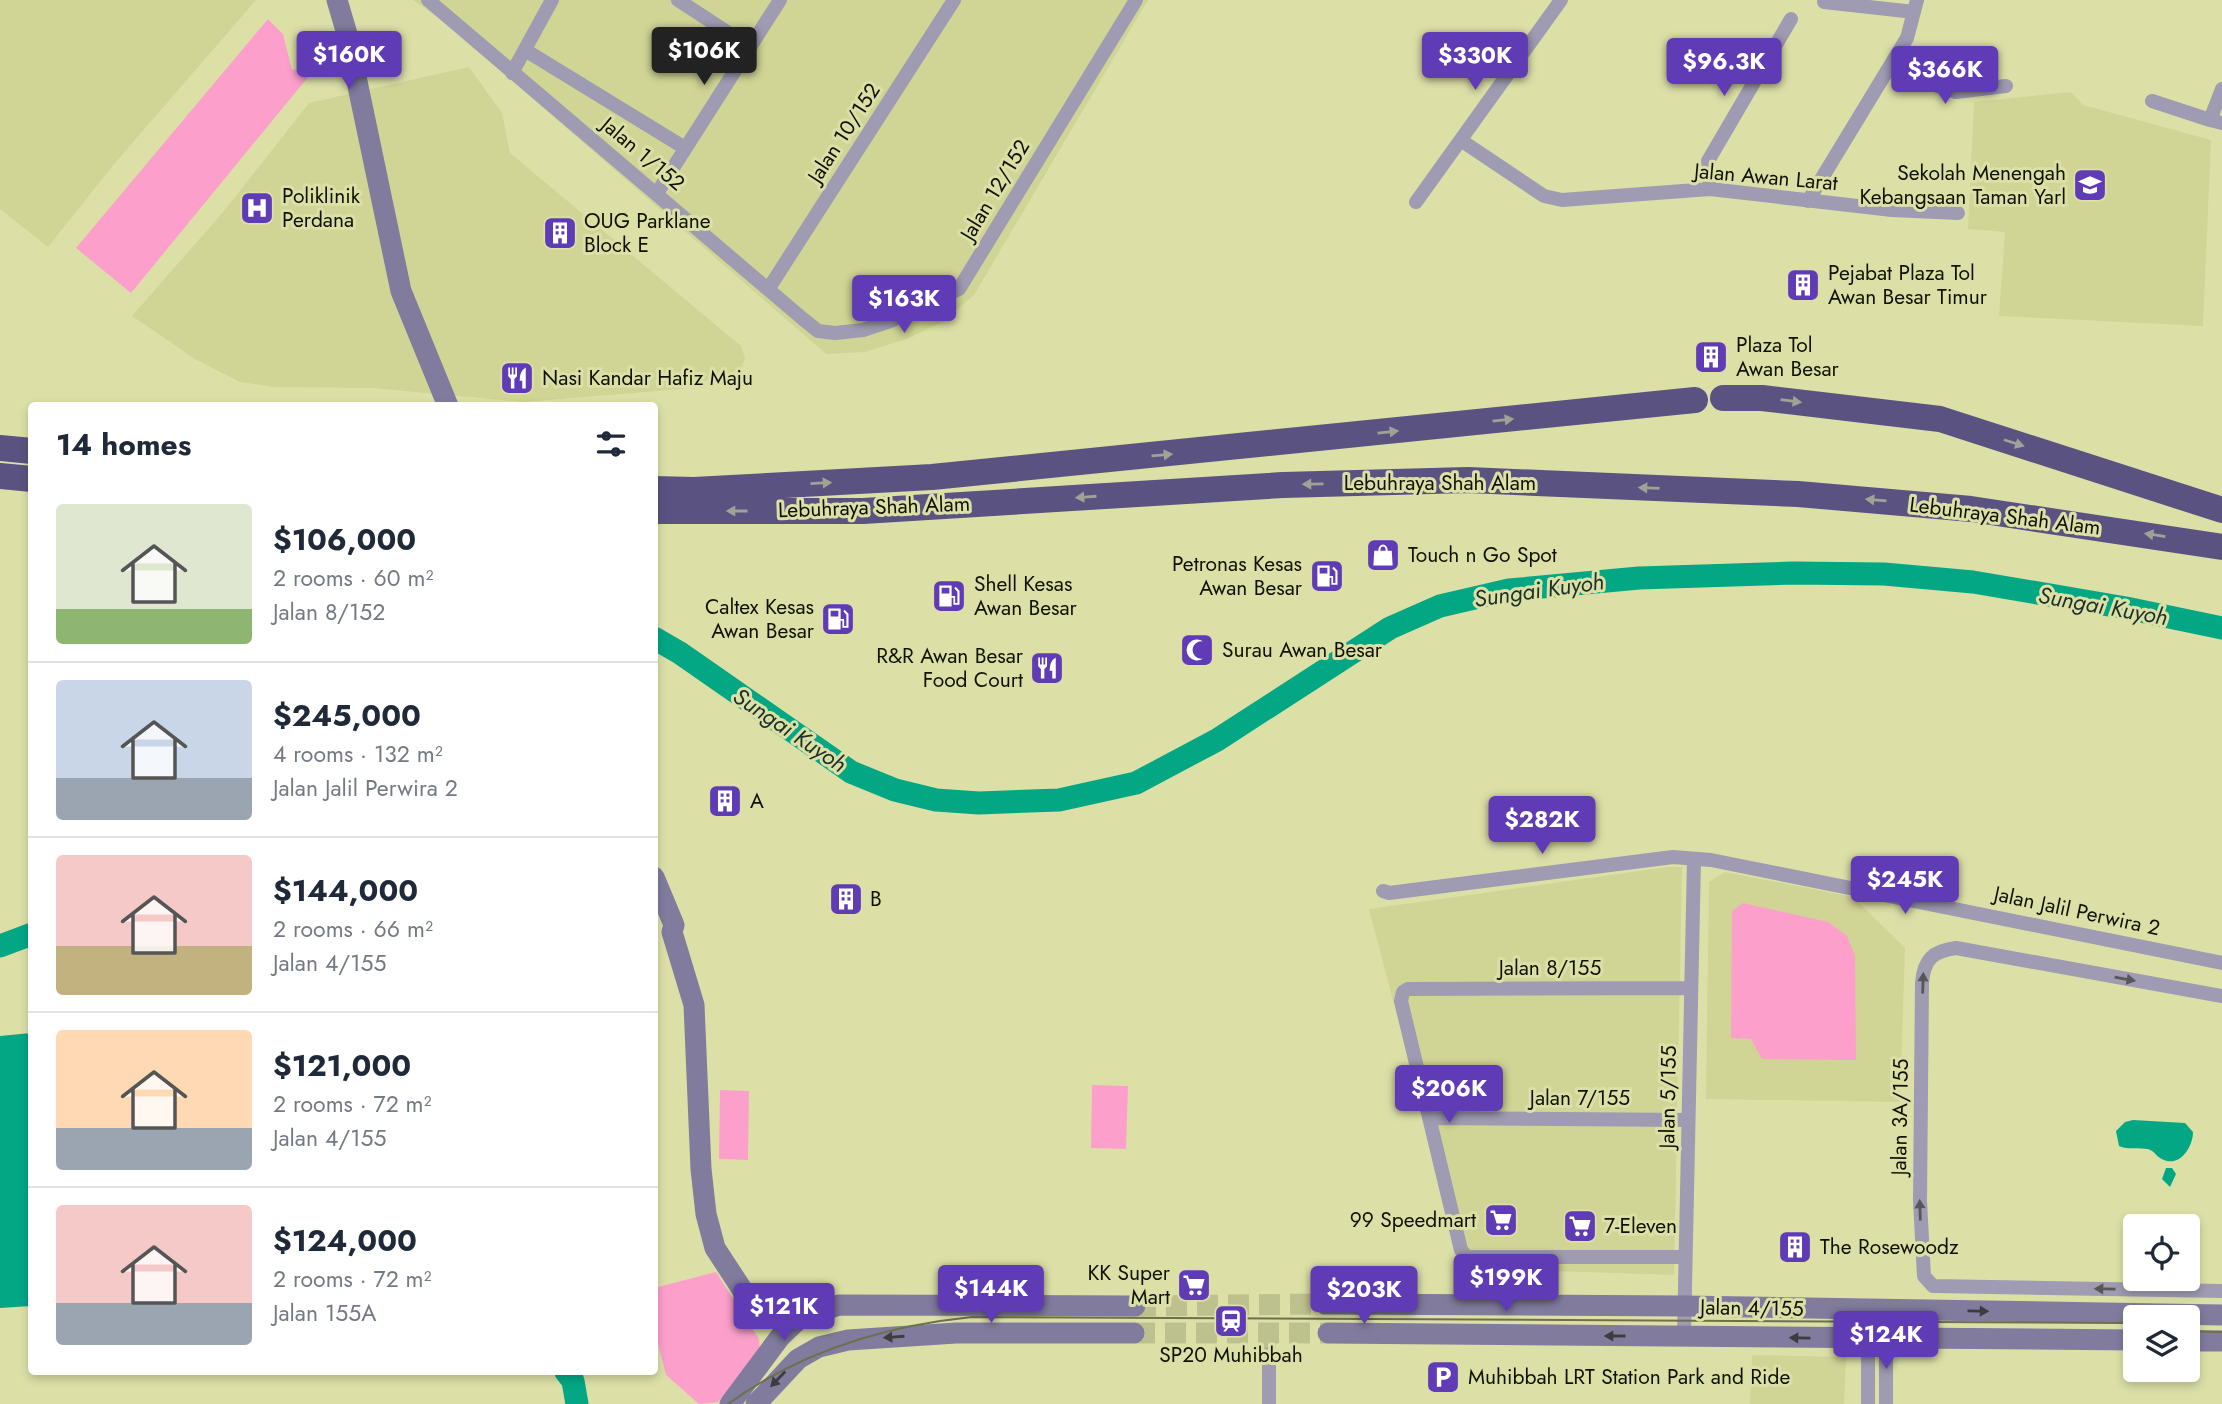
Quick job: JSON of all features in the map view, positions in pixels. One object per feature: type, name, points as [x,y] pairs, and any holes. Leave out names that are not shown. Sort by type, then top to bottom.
[{"type":"highway","points":[[1723,398],[1762,398],[1940,419],[2222,510]]},
{"type":"highway","name":"Lebuhraya Shah Alam","points":[[658,489],[694,490],[932,477],[1695,400]]},
{"type":"highway","points":[[0,448],[28,451]]},
{"type":"highway","points":[[0,476],[28,479]]},
{"type":"highway","name":"Lebuhraya Shah Alam","points":[[658,511],[863,511],[1283,485],[1468,480],[1798,494],[1971,509],[2222,547]]},
{"type":"street","points":[[337,0],[382,172]]},
{"type":"street","points":[[349,0],[382,172],[401,291],[437,369],[458,402]]},
{"type":"street","name":"Jalan 1/152","points":[[428,0],[818,331],[835,333]]},
{"type":"street","points":[[512,73],[552,0]]},
{"type":"street","points":[[678,0],[750,47]]},
{"type":"street","points":[[657,192],[780,0]]},
{"type":"street","name":"Jalan 10/152","points":[[769,288],[954,0]]},
{"type":"street","name":"Jalan 12/152","points":[[835,333],[863,330],[894,320],[959,289],[1136,0]]},
{"type":"street","points":[[1416,202],[1561,0]]},
{"type":"street","points":[[1808,201],[1908,38],[1916,6],[1824,2]]},
{"type":"street","points":[[1710,189],[1708,161],[1791,19]]},
{"type":"street","points":[[525,50],[685,148]]},
{"type":"street","points":[[1888,69],[1956,92],[2006,86]]},
{"type":"street","points":[[2152,102],[2216,121],[2222,89]]},
{"type":"street","name":"Jalan Awan Larat","points":[[1461,141],[1544,196],[1562,200],[1710,189],[1892,210],[1958,213]]},
{"type":"street","points":[[437,369],[447,402]]},
{"type":"street","name":"Jalan Jalil Perwira 2","points":[[1383,891],[1673,857],[2222,963]]},
{"type":"street","name":"Jalan 5/155","points":[[1684,1336],[1694,859]]},
{"type":"street","points":[[658,890],[694,1005],[701,1169],[705,1214],[715,1248],[747,1297],[764,1307],[800,1318]]},
{"type":"street","points":[[658,907],[669,925]]},
{"type":"street","name":"Jalan 3A/155","points":[[2222,996],[1956,948],[1940,950],[1929,958],[1923,967],[1920,1201],[1924,1276],[1933,1286],[2222,1291]]},
{"type":"street","name":"Jalan 8/155","points":[[1430,1118],[1401,1002],[1408,989],[1691,988]]},
{"type":"street","points":[[1430,1118],[1461,1250],[1467,1257],[1685,1257]]},
{"type":"street","name":"Jalan 7/155","points":[[1430,1118],[1688,1120]]},
{"type":"street","name":"Jalan 4/155","points":[[1325,1304],[1684,1306],[2222,1315]]},
{"type":"street","points":[[730,1404],[780,1337],[800,1318],[839,1305],[1135,1306]]},
{"type":"street","points":[[1868,1404],[1877,1338],[1877,1310]]},
{"type":"street","points":[[756,1404],[798,1359],[819,1347],[849,1340],[956,1333],[1134,1333]]},
{"type":"street","name":"Jalan 4/155","points":[[1328,1333],[2123,1340]]},
{"type":"street","points":[[1877,1338],[1886,1404]]},
{"type":"street","points":[[2200,1341],[2222,1341]]},
{"type":"street","points":[[1269,1354],[1269,1404]]},
{"type":"shaded area","points":[[0,0],[256,0],[115,163],[48,247],[0,209]]},
{"type":"shaded area","points":[[413,0],[1148,0],[974,295],[943,322],[906,339],[865,352],[826,354],[449,26]]},
{"type":"shaded area","points":[[268,19],[283,34],[292,70],[307,67],[309,76],[131,293],[76,248]]},
{"type":"shaded area","points":[[469,67],[502,113],[510,153],[741,346],[745,358],[741,369],[682,389],[523,402],[372,388],[274,387],[240,382],[195,359],[132,316],[224,211],[309,103]]},
{"type":"shaded area","name":"Sekolah Menengah Kebangsaan Taman Yarl","points":[[2071,92],[2083,105],[2211,140],[2203,326],[1999,316],[2005,232],[1968,229],[1974,102]]},
{"type":"shaded area","points":[[1682,867],[1674,1275],[1463,1268],[1369,909]]},
{"type":"shaded area","points":[[1725,872],[1853,897],[1905,948],[1900,1102],[1706,1099],[1709,882]]},
{"type":"shaded area","points":[[1743,903],[1828,922],[1847,936],[1855,956],[1856,1060],[1762,1059],[1751,1039],[1731,1038],[1732,911]]},
{"type":"shaded area","points":[[28,1033],[28,1306],[0,1308],[0,1036]]},
{"type":"shaded area","points":[[1092,1085],[1128,1086],[1126,1149],[1091,1148]]},
{"type":"shaded area","points":[[720,1090],[749,1091],[748,1160],[719,1159]]},
{"type":"shaded area","points":[[2133,1120],[2185,1123],[2193,1132],[2191,1144],[2184,1155],[2173,1161],[2160,1158],[2153,1151],[2143,1148],[2119,1146],[2116,1131],[2125,1122]]},
{"type":"shaded area","points":[[2166,1168],[2172,1168],[2176,1174],[2170,1187],[2162,1179]]},
{"type":"shaded area","points":[[716,1272],[759,1339],[760,1350],[718,1402],[699,1404],[666,1375],[658,1344],[658,1287]]},
{"type":"shaded area","points":[[1752,1355],[1846,1357],[1844,1404],[1750,1404]]},
{"type":"waterway","name":"Sungai Kuyoh","points":[[658,640],[851,772],[895,790],[936,800],[979,803],[1059,800],[1136,783],[1217,740],[1390,628],[1440,606],[1509,590],[1639,578],[1794,573],[1884,574],[1973,582],[2126,608],[2222,628]]},
{"type":"waterway","name":"Sungai Kuyoh","points":[[0,946],[28,936]]},
{"type":"waterway","points":[[568,1375],[573,1381],[577,1404]]},
{"type":"tunnel","points":[[1135,1306],[1325,1304]]},
{"type":"tunnel","points":[[1269,1332],[1269,1354]]},
{"type":"tunnel","points":[[1134,1333],[1328,1333]]},
{"type":"tram line","points":[[728,1404],[785,1369],[844,1344],[907,1327],[972,1317],[2123,1323]]},
{"type":"tram line","points":[[2200,1331],[2222,1332]]},
{"type":"place","name":"Sekolah Menengah Kebangsaan Taman Yarl","points":[[2090,185]]},
{"type":"place","name":"Poliklinik Perdana","points":[[257,208]]},
{"type":"place","name":"OUG Parklane Block E","points":[[560,233]]},
{"type":"place","name":"Pejabat Plaza Tol Awan Besar Timur","points":[[1803,285]]},
{"type":"place","name":"Plaza Tol Awan Besar","points":[[1711,357]]},
{"type":"place","name":"Nasi Kandar Hafiz Maju","points":[[517,378]]},
{"type":"place","name":"Touch n Go Spot","points":[[1383,555]]},
{"type":"place","name":"Petronas Kesas Awan Besar","points":[[1327,576]]},
{"type":"place","name":"Shell Kesas Awan Besar","points":[[949,596]]},
{"type":"place","name":"Caltex Kesas Awan Besar","points":[[838,619]]},
{"type":"place","name":"Surau Awan Besar","points":[[1197,650]]},
{"type":"place","name":"R&R Awan Besar Food Court","points":[[1047,668]]},
{"type":"place","name":"A","points":[[725,801]]},
{"type":"place","name":"B","points":[[846,899]]},
{"type":"place","name":"99 Speedmart","points":[[1501,1220]]},
{"type":"place","name":"7-Eleven","points":[[1580,1226]]},
{"type":"place","name":"The Rosewoodz","points":[[1795,1247]]},
{"type":"place","name":"KK Super Mart","points":[[1194,1285]]},
{"type":"place","name":"SP20 Muhibbah","points":[[1231,1321]]},
{"type":"place","name":"Muhibbah LRT Station Park and Ride","points":[[1443,1377]]}]
